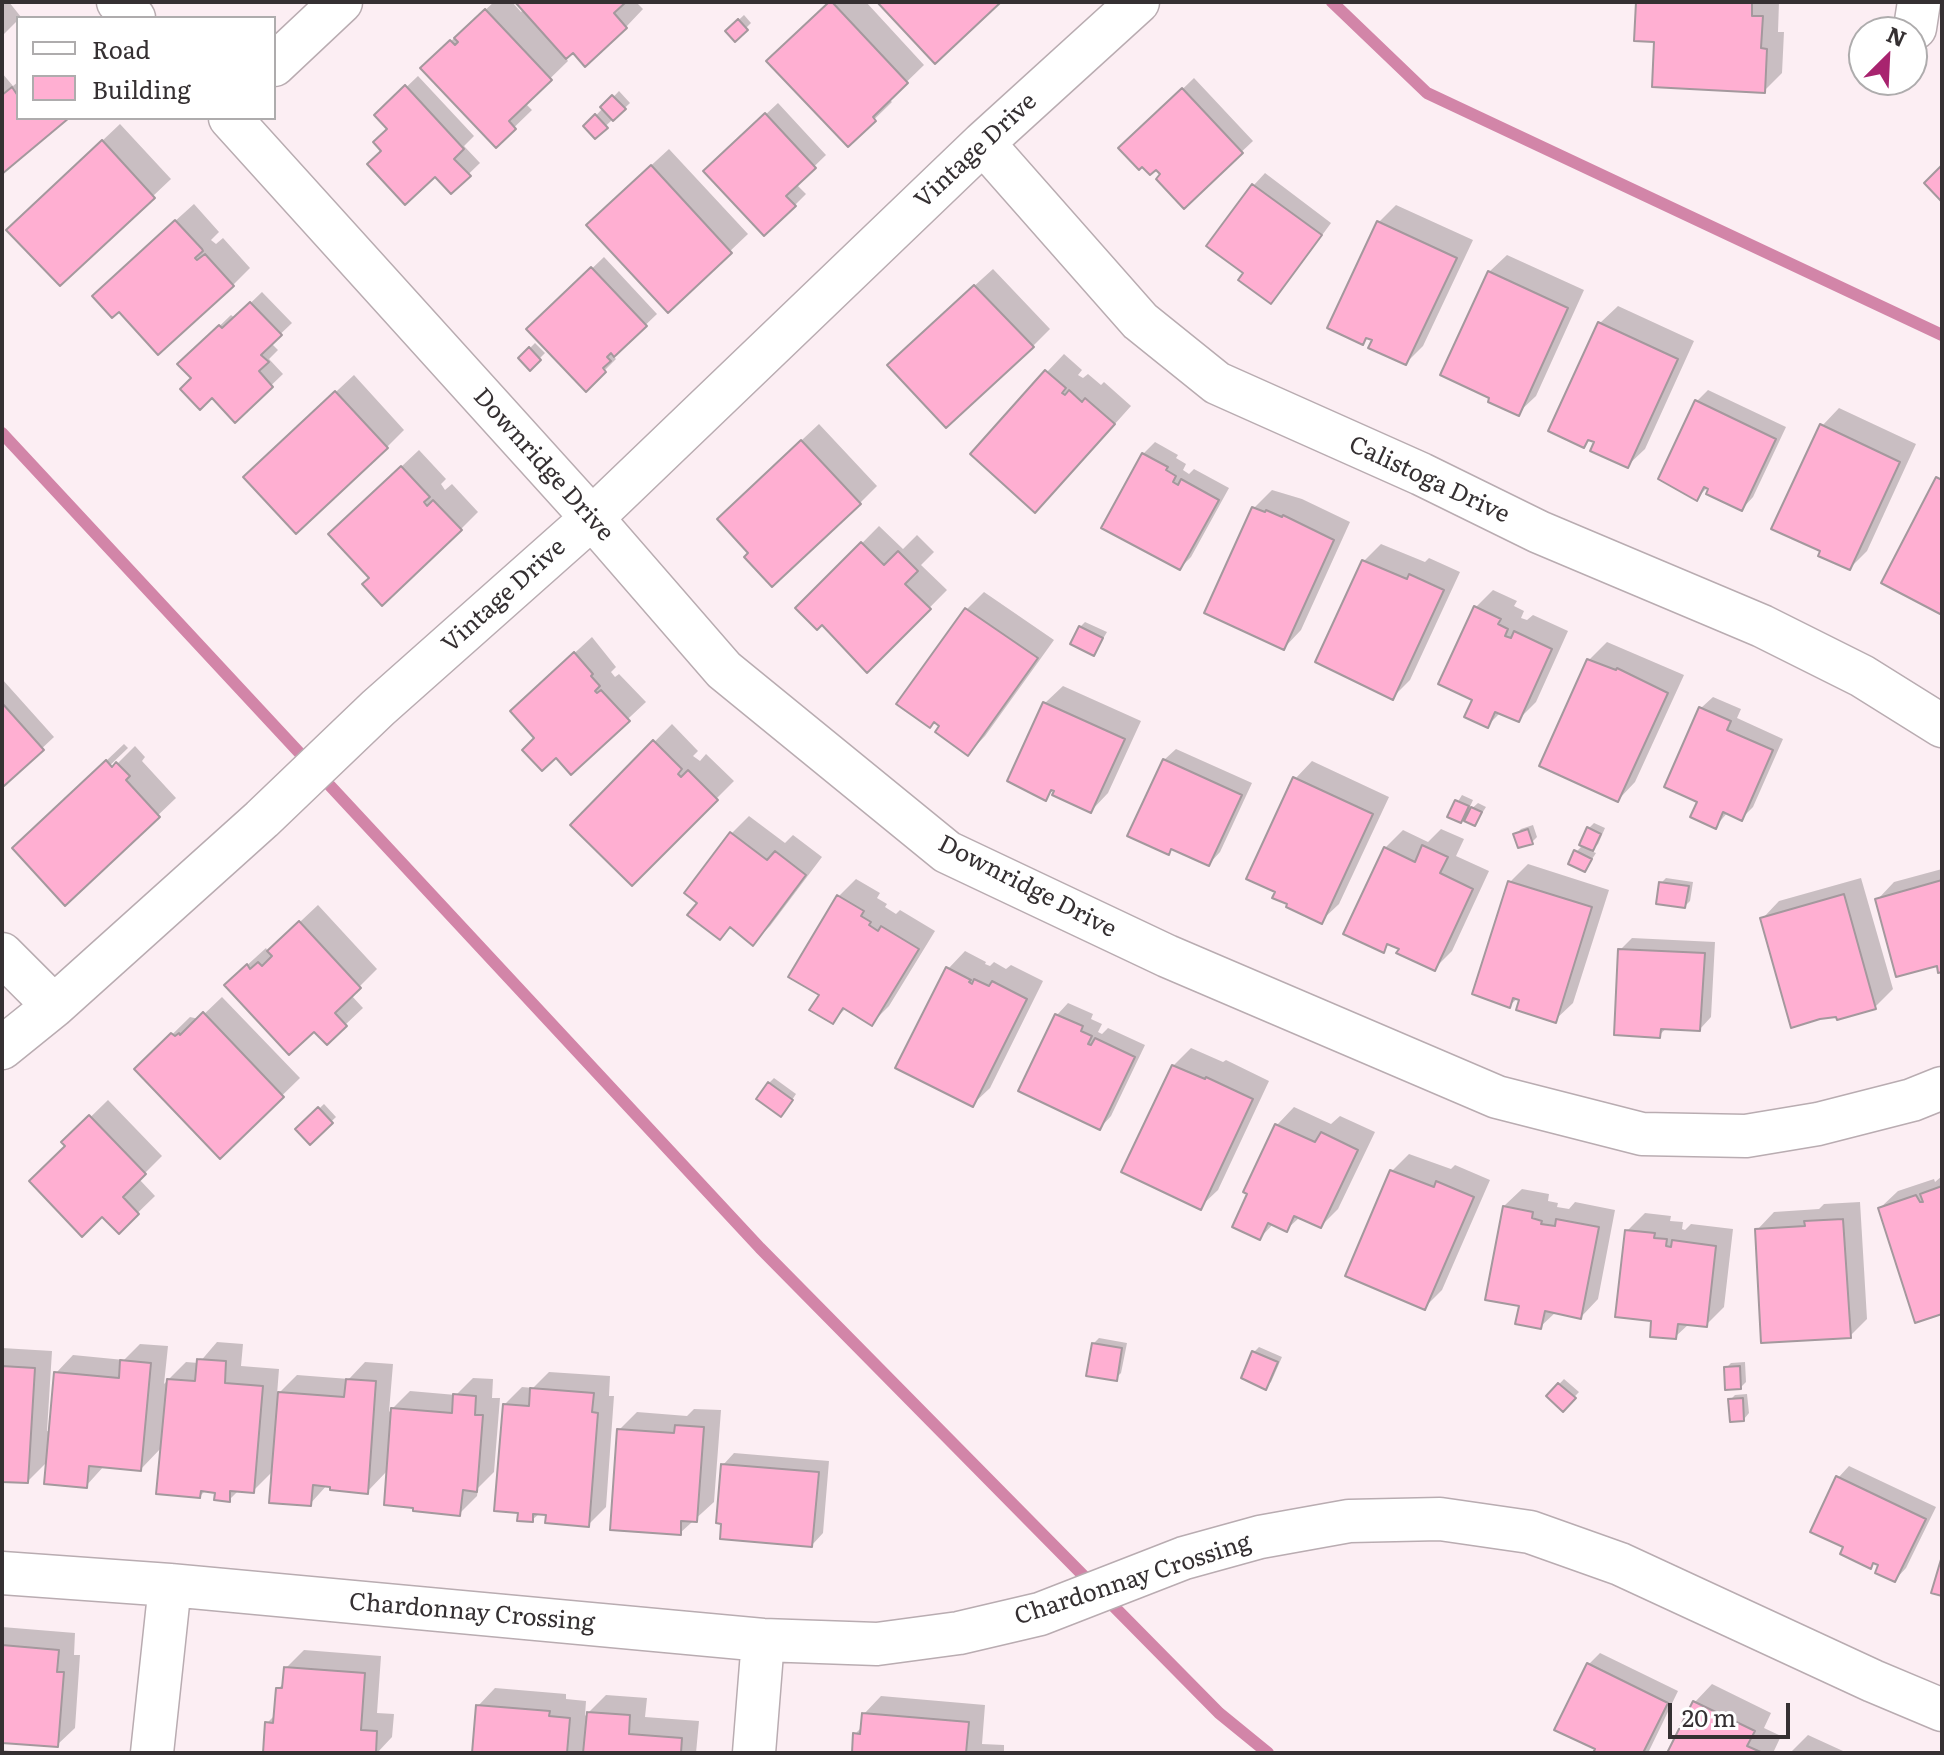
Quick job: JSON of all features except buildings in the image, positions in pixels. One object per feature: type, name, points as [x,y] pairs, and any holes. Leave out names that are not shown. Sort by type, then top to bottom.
[{"type":"street","points":[[276,63],[341,2]]},
{"type":"street","name":"Vintage Drive","points":[[2,1048],[54,1006],[262,819],[378,708],[592,518],[983,143],[1138,2]]},
{"type":"street","name":"Downridge Drive","points":[[232,120],[592,518],[724,670],[947,852],[1167,956],[1497,1097],[1642,1134],[1746,1136],[1818,1124],[1912,1100],[1942,1088]]},
{"type":"street","name":"Calistoga Drive","points":[[983,143],[1140,321],[1217,383],[1421,474],[1539,532],[1762,626],[1862,676],[1942,726]]},
{"type":"street","points":[[2,954],[54,1006]]},
{"type":"street","name":"Chardonnay Crossing","points":[[2,1573],[170,1585],[763,1640],[877,1644],[959,1633],[1040,1614],[1184,1558],[1260,1537],[1349,1521],[1440,1519],[1530,1532],[1620,1564],[1942,1710]]},
{"type":"street","points":[[152,1753],[170,1585]]},
{"type":"street","points":[[754,1753],[763,1640]]},
{"type":"waterway","points":[[1332,2],[1427,93],[1942,335]]},
{"type":"waterway","points":[[2,433],[760,1248],[1219,1713],[1268,1753]]}]
